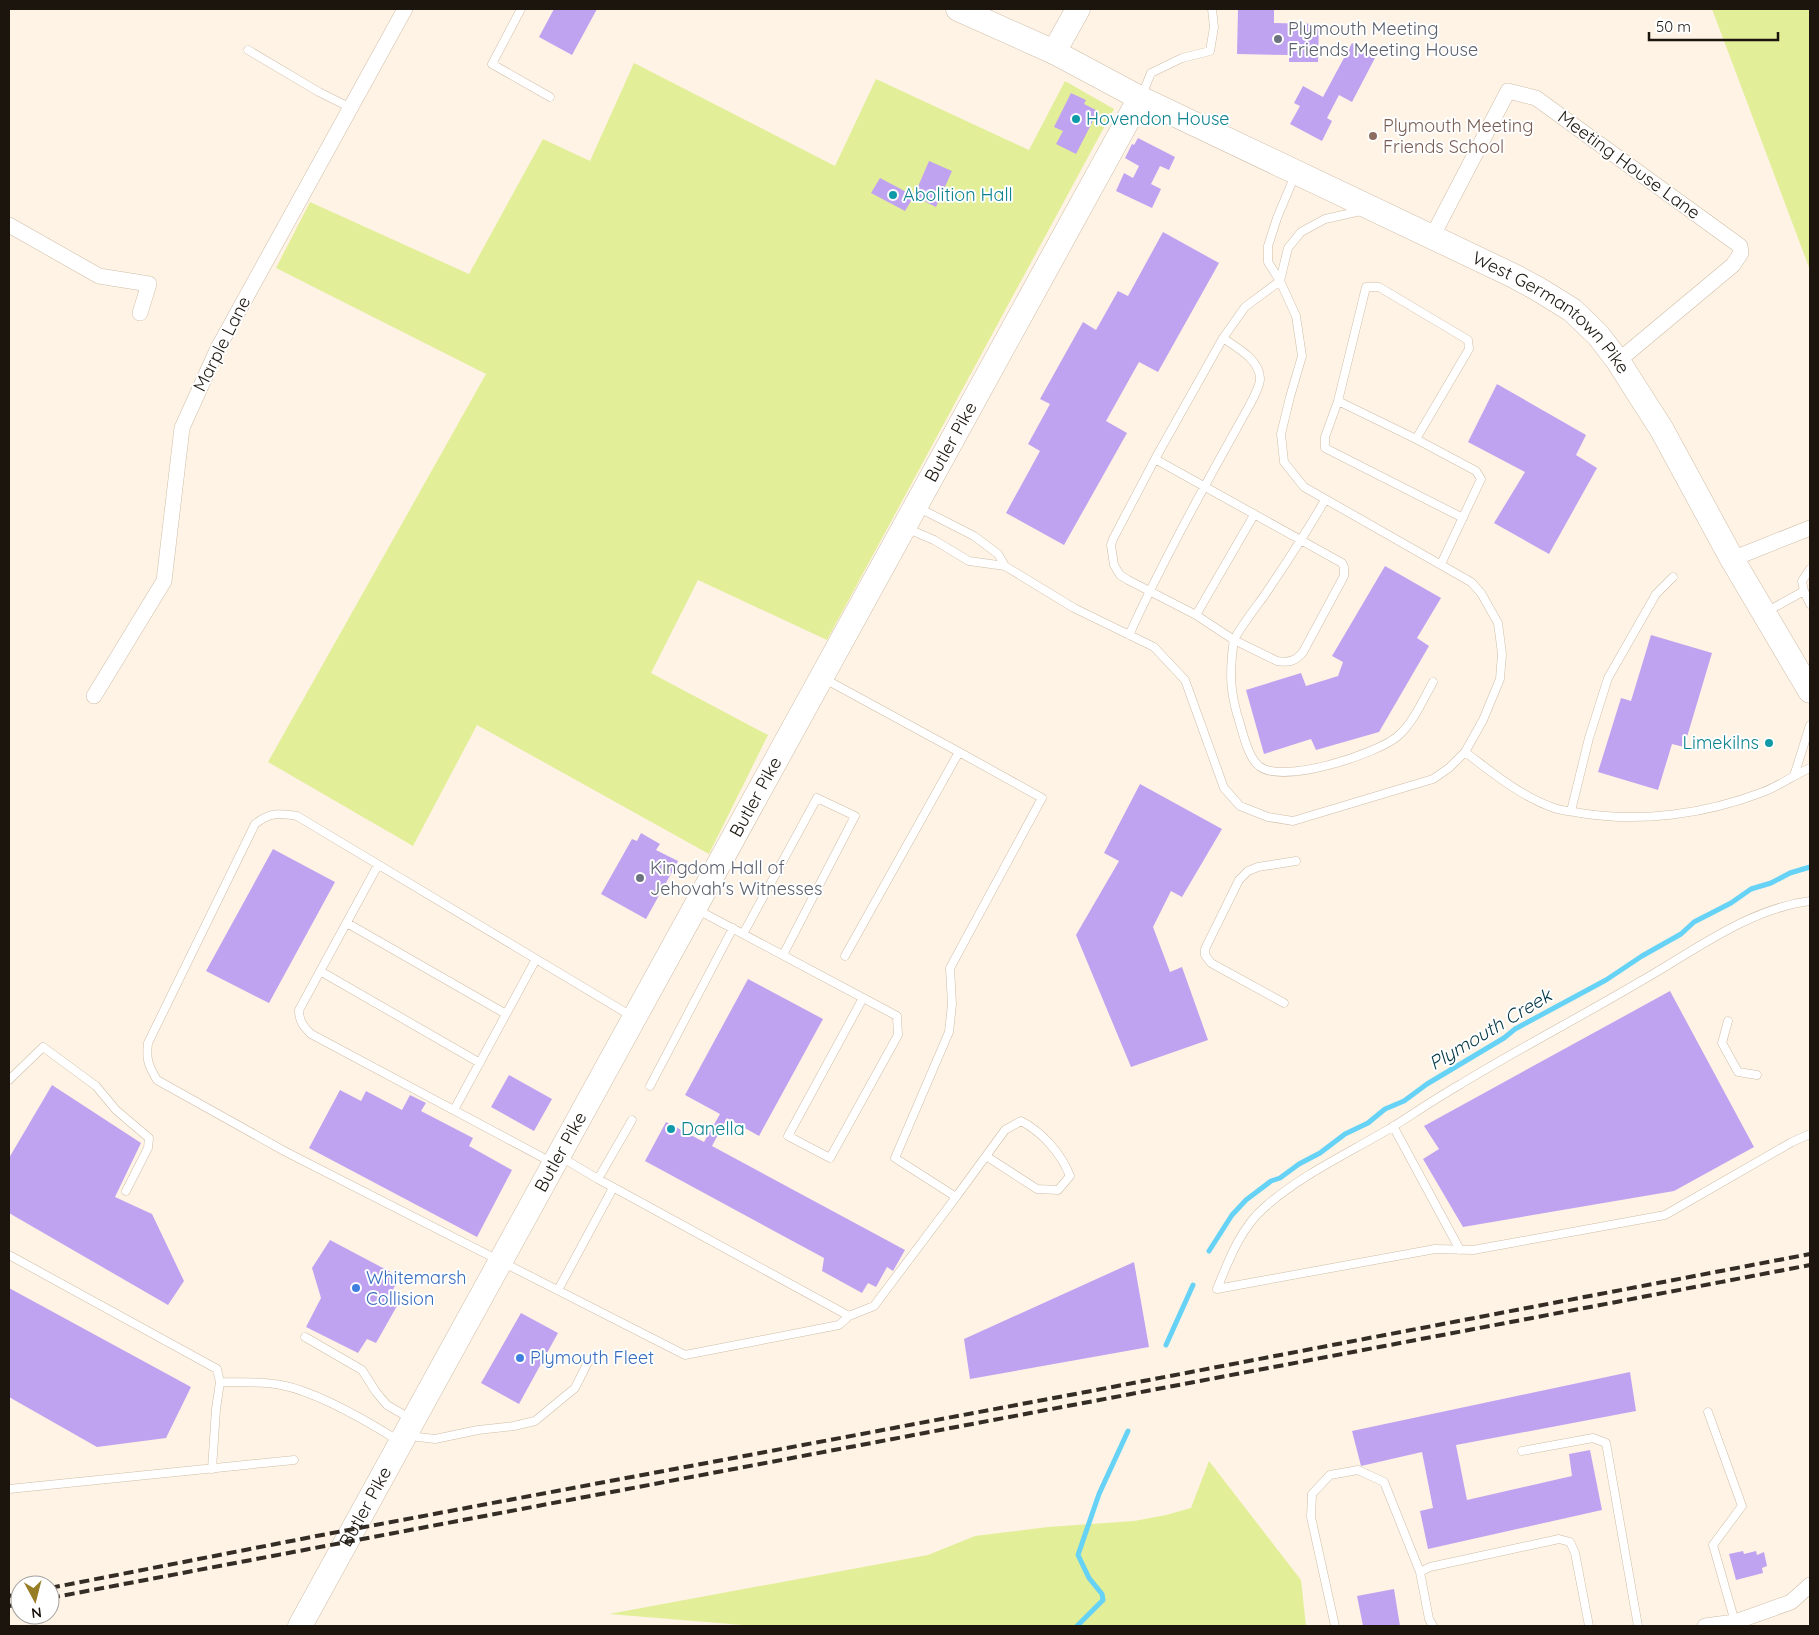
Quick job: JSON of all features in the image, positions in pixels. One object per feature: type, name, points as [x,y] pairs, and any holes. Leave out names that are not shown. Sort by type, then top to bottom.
[{"type":"main road","name":"West Germantown Pike","points":[[958,9],[1054,52],[1140,98],[1514,276],[1572,310],[1598,335],[1618,361],[1662,430],[1732,559],[1764,613],[1808,680]]},
{"type":"main road","points":[[1054,52],[1078,9]]},
{"type":"main road","name":"Butler Pike","points":[[300,1626],[1140,98]]},
{"type":"street","name":"Marple Lane","points":[[94,696],[164,581],[182,428],[218,348],[405,9]]},
{"type":"street","name":"Meeting House Lane","points":[[1432,237],[1508,91],[1536,98],[1740,246],[1742,252],[1733,265],[1618,361]]},
{"type":"street","points":[[9,225],[99,276],[150,284],[140,313]]},
{"type":"street","points":[[1732,559],[1810,528]]},
{"type":"street","points":[[1705,1626],[1735,1622],[1791,1602],[1810,1584]]},
{"type":"lane","points":[[521,9],[492,64],[550,96]]},
{"type":"lane","points":[[1140,98],[1151,73],[1182,58],[1210,51],[1214,27],[1212,9]]},
{"type":"lane","points":[[248,50],[351,108]]},
{"type":"lane","points":[[904,527],[934,540],[969,561],[1006,566],[1074,608],[1154,647],[1185,680],[1224,788],[1240,806],[1268,817],[1293,821],[1410,787],[1433,779],[1449,768],[1465,752],[1483,720],[1500,679],[1502,654],[1498,623],[1481,593],[1471,582],[1304,487],[1284,462],[1281,434],[1302,356],[1296,316],[1280,281],[1268,262],[1268,246],[1277,218],[1296,173]]},
{"type":"lane","points":[[1155,459],[1342,563],[1345,572],[1303,652],[1297,659],[1283,662],[1277,661],[1234,640],[1196,615],[1120,575],[1114,565],[1111,545],[1155,459],[1223,338],[1245,307],[1280,281],[1288,248],[1301,232],[1325,219],[1370,208]]},
{"type":"lane","points":[[1416,439],[1469,349],[1468,340],[1379,287],[1366,287],[1338,401],[1325,437],[1325,448],[1463,518]]},
{"type":"lane","points":[[1129,634],[1204,487],[1253,399],[1261,380],[1258,366],[1246,354],[1223,338]]},
{"type":"lane","points":[[1338,401],[1476,471],[1481,479],[1441,564]]},
{"type":"lane","points":[[1325,500],[1301,541],[1234,640],[1230,677],[1232,697],[1252,758],[1259,766],[1270,772],[1287,773],[1347,759],[1388,743],[1399,735],[1409,722],[1433,682]]},
{"type":"lane","points":[[916,506],[974,536],[998,554],[1006,566]]},
{"type":"lane","points":[[1196,615],[1254,515]]},
{"type":"lane","points":[[1810,569],[1802,581],[1810,604]]},
{"type":"lane","points":[[1571,811],[1589,738],[1608,678],[1656,594],[1673,578]]},
{"type":"lane","points":[[1764,613],[1804,591]]},
{"type":"lane","points":[[822,677],[1042,798],[950,968],[952,1004],[949,1032],[895,1158],[956,1197]]},
{"type":"lane","points":[[1794,776],[1810,725]]},
{"type":"lane","points":[[845,956],[959,752]]},
{"type":"lane","points":[[1465,752],[1509,786],[1555,808],[1596,815],[1643,817],[1697,810],[1765,792],[1810,768]]},
{"type":"lane","points":[[743,934],[817,798],[855,816],[783,956]]},
{"type":"lane","points":[[634,1018],[297,816],[282,814],[266,816],[255,824],[148,1043],[146,1056],[157,1080],[286,1152],[685,1355],[839,1324],[849,1316],[874,1306],[1005,1130],[1021,1121],[1035,1129],[1064,1162],[1070,1176],[1058,1190],[1037,1189],[986,1156]]},
{"type":"lane","points":[[1284,1003],[1211,963],[1205,955],[1204,948],[1239,880],[1248,871],[1258,867],[1296,861]]},
{"type":"lane","points":[[378,865],[299,1010],[299,1020],[304,1028],[311,1034],[454,1110],[598,1179],[849,1316]]},
{"type":"lane","points":[[1810,902],[1790,904],[1757,916],[1702,944],[1642,981],[1462,1083],[1301,1181],[1265,1206],[1244,1229],[1217,1289],[1435,1249],[1473,1250],[1665,1215],[1792,1142],[1810,1134]]},
{"type":"lane","points":[[694,908],[897,1016],[898,1035],[830,1158],[788,1136],[863,998]]},
{"type":"lane","points":[[347,922],[506,1014]]},
{"type":"lane","points":[[650,1086],[732,928]]},
{"type":"lane","points":[[454,1110],[536,959]]},
{"type":"lane","points":[[320,971],[480,1063]]},
{"type":"lane","points":[[1728,1021],[1722,1042],[1738,1072],[1757,1075]]},
{"type":"lane","points":[[9,1080],[43,1047],[96,1086],[116,1110],[149,1138],[148,1148],[126,1190]]},
{"type":"lane","points":[[598,1179],[632,1120]]},
{"type":"lane","points":[[1393,1126],[1460,1250]]},
{"type":"lane","points":[[558,1290],[613,1188]]},
{"type":"lane","points":[[9,1254],[217,1369],[220,1382],[216,1408],[212,1468]]},
{"type":"lane","points":[[305,1337],[362,1370],[406,1432]]},
{"type":"lane","points":[[220,1382],[266,1383],[296,1388],[364,1419],[406,1432],[435,1438],[514,1426],[535,1420],[575,1388],[590,1358]]},
{"type":"lane","points":[[1708,1412],[1742,1506],[1713,1545],[1735,1622]]},
{"type":"lane","points":[[1522,1451],[1594,1438],[1606,1443],[1638,1626]]},
{"type":"lane","points":[[9,1489],[294,1460]]},
{"type":"lane","points":[[1335,1626],[1311,1517],[1312,1494],[1330,1475],[1358,1470],[1384,1482],[1420,1572],[1429,1620],[1433,1626]]},
{"type":"lane","points":[[1420,1572],[1430,1567],[1559,1539],[1570,1542],[1575,1553],[1589,1626]]},
{"type":"green space","points":[[1712,9],[1810,9],[1810,270]]},
{"type":"green space","points":[[634,63],[835,166],[876,79],[1029,150],[1065,81],[1114,109],[827,640],[698,580],[651,673],[768,735],[709,854],[477,725],[413,846],[268,762],[486,374],[276,268],[310,202],[469,274],[543,139],[590,161]]},
{"type":"green space","points":[[1209,1461],[1301,1580],[1306,1626],[755,1626],[609,1614],[928,1555],[975,1536],[1048,1527],[1134,1521],[1166,1515],[1191,1508]]},
{"type":"building","points":[[554,9],[597,9],[572,55],[539,37]]},
{"type":"building","name":"Plymouth Meeting Friends Meeting House","points":[[1238,9],[1274,9],[1274,23],[1319,24],[1318,62],[1289,62],[1289,55],[1237,54]]},
{"type":"building","name":"Plymouth Meeting Friends School","points":[[1352,43],[1376,56],[1352,102],[1339,95],[1327,118],[1332,121],[1322,141],[1290,124],[1300,106],[1294,103],[1303,86],[1323,97]]},
{"type":"building","name":"Hovendon House","points":[[1071,93],[1086,100],[1084,104],[1098,111],[1076,154],[1056,144],[1063,131],[1054,127]]},
{"type":"building","points":[[1138,138],[1175,157],[1169,170],[1160,166],[1151,184],[1161,189],[1152,208],[1116,191],[1124,173],[1133,178],[1139,166],[1125,158],[1132,144],[1134,145]]},
{"type":"building","points":[[929,161],[952,171],[936,207],[914,196]]},
{"type":"building","name":"Abolition Hall","points":[[880,178],[914,196],[905,211],[871,193]]},
{"type":"building","points":[[1163,232],[1219,263],[1158,372],[1139,362],[1106,421],[1127,433],[1064,545],[1006,513],[1040,451],[1028,444],[1050,404],[1040,399],[1083,322],[1096,330],[1118,291],[1128,296]]},
{"type":"building","points":[[1497,384],[1586,435],[1576,455],[1597,468],[1549,554],[1494,523],[1525,472],[1468,442]]},
{"type":"building","points":[[1385,566],[1441,598],[1417,638],[1429,646],[1379,732],[1316,750],[1311,739],[1264,754],[1246,690],[1301,673],[1306,686],[1338,676],[1343,662],[1332,656]]},
{"type":"building","points":[[1651,635],[1712,653],[1684,747],[1672,744],[1658,790],[1598,772],[1621,698],[1631,701]]},
{"type":"building","points":[[1140,784],[1222,829],[1182,897],[1171,891],[1153,927],[1170,972],[1182,967],[1208,1040],[1131,1067],[1076,935],[1119,861],[1104,853]]},
{"type":"building","name":"Kingdom Hall of Jehovah's Witnesses","points":[[641,833],[660,844],[656,850],[678,861],[646,919],[601,894],[632,839],[637,841]]},
{"type":"building","points":[[273,849],[335,882],[269,1003],[206,971]]},
{"type":"building","name":"Danella","points":[[748,979],[823,1019],[759,1136],[727,1118],[712,1146],[905,1250],[893,1271],[887,1267],[876,1287],[868,1283],[862,1293],[822,1271],[824,1258],[645,1161],[666,1122],[704,1142],[720,1114],[685,1095]]},
{"type":"building","points":[[1670,991],[1754,1147],[1674,1191],[1463,1227],[1423,1159],[1439,1149],[1424,1126]]},
{"type":"building","points":[[509,1075],[552,1099],[534,1131],[491,1107]]},
{"type":"building","points":[[52,1085],[141,1143],[115,1197],[152,1214],[184,1281],[168,1305],[9,1213],[9,1158]]},
{"type":"building","points":[[340,1090],[361,1101],[366,1091],[402,1110],[410,1095],[426,1103],[421,1111],[473,1138],[469,1146],[512,1170],[477,1237],[309,1148]]},
{"type":"building","name":"Whitemarsh Collision","points":[[330,1240],[400,1277],[387,1300],[397,1306],[376,1343],[367,1339],[358,1353],[306,1327],[321,1298],[312,1268]]},
{"type":"building","points":[[1134,1262],[1149,1347],[970,1379],[964,1339]]},
{"type":"building","points":[[9,1288],[191,1387],[166,1438],[97,1447],[9,1397]]},
{"type":"building","name":"Plymouth Fleet","points":[[521,1313],[558,1333],[519,1404],[481,1383]]},
{"type":"building","points":[[1630,1372],[1636,1411],[1456,1445],[1467,1500],[1572,1476],[1569,1454],[1590,1450],[1602,1510],[1428,1549],[1420,1511],[1433,1508],[1422,1452],[1361,1466],[1352,1431]]},
{"type":"building","points":[[1743,1551],[1744,1554],[1756,1551],[1757,1555],[1764,1552],[1767,1566],[1762,1568],[1763,1573],[1736,1580],[1729,1554]]},
{"type":"building","points":[[1394,1589],[1400,1626],[1363,1626],[1357,1596]]},
{"type":"waterway","name":"Plymouth Creek","points":[[1209,1251],[1232,1215],[1246,1200],[1271,1181],[1280,1178],[1299,1164],[1320,1153],[1345,1134],[1368,1123],[1385,1109],[1404,1101],[1427,1084],[1504,1038],[1515,1029],[1606,980],[1642,956],[1681,934],[1694,922],[1731,903],[1751,889],[1810,867]]},
{"type":"waterway","name":"Plymouth Creek","points":[[1166,1345],[1193,1285]]},
{"type":"waterway","name":"Plymouth Creek","points":[[1077,1626],[1103,1600],[1102,1594],[1089,1578],[1078,1555],[1099,1494],[1128,1431]]},
{"type":"railway","points":[[60,1586],[1810,1254]]},
{"type":"railway","points":[[60,1596],[1810,1265]]},
{"type":"place","name":"Plymouth Meeting Friends Meeting House","points":[[1278,39]]},
{"type":"place","name":"Hovendon House","points":[[1076,119]]},
{"type":"place","name":"Plymouth Meeting Friends School","points":[[1373,136]]},
{"type":"place","name":"Abolition Hall","points":[[893,195]]},
{"type":"place","name":"Limekilns","points":[[1769,743]]},
{"type":"place","name":"Kingdom Hall of Jehovah's Witnesses","points":[[640,878]]},
{"type":"place","name":"Danella","points":[[671,1129]]},
{"type":"place","name":"Whitemarsh Collision","points":[[356,1288]]},
{"type":"place","name":"Plymouth Fleet","points":[[520,1358]]}]
